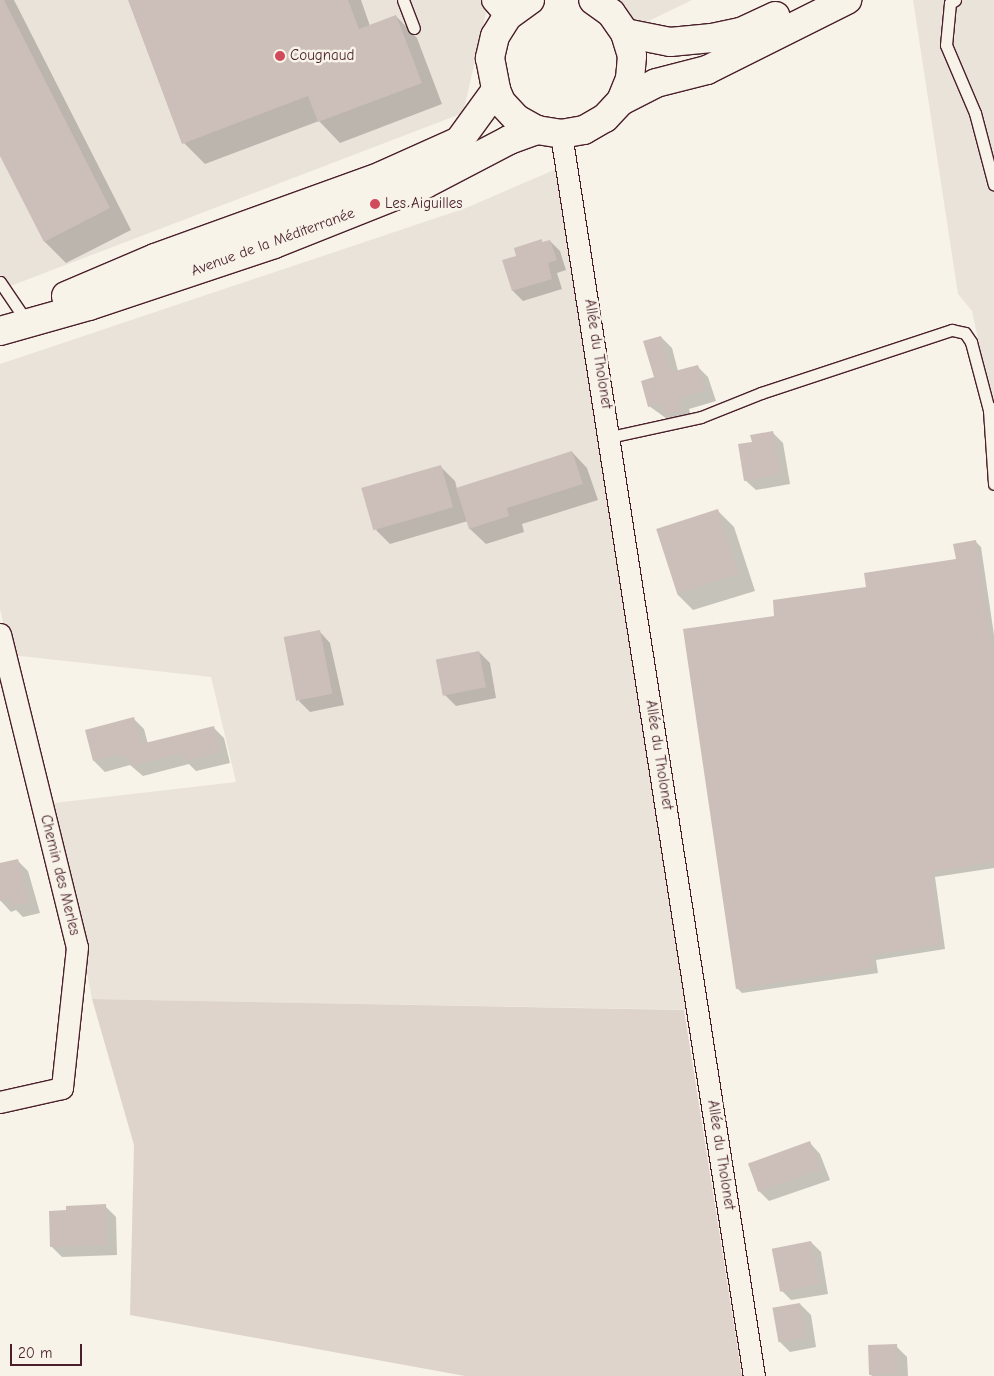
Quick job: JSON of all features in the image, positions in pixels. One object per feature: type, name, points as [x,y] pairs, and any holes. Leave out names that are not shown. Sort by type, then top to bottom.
[{"type":"main road","points":[[530,0],[500,8],[490,58],[496,90],[502,102],[517,119],[549,132]]},
{"type":"main road","points":[[593,0],[611,13],[625,33],[632,56],[630,79],[621,101]]},
{"type":"main road","points":[[625,33],[670,42],[712,38],[741,32],[809,0]]},
{"type":"main road","points":[[621,101],[656,83],[707,70],[847,0]]},
{"type":"main road","name":"Avenue de la Méditerranée","points":[[11,320],[155,258],[424,158],[459,141],[496,90]]},
{"type":"main road","name":"Avenue de la Méditerranée","points":[[0,331],[89,306],[274,244],[425,184],[509,140],[549,132],[584,130],[605,118],[621,101]]},
{"type":"street","name":"Allée du Tholonet","points":[[549,132],[610,437],[754,1376]]},
{"type":"street","name":"Chemin des Merles","points":[[0,634],[77,947],[62,1088],[0,1102]]},
{"type":"lane","points":[[402,0],[414,28]]},
{"type":"lane","points":[[954,0],[950,3],[946,45],[975,113],[994,185]]},
{"type":"lane","points":[[0,282],[11,320]]},
{"type":"lane","points":[[610,437],[701,417],[761,393],[952,330],[965,333],[972,342],[992,409],[994,484]]},
{"type":"shaded area","points":[[0,0],[489,0],[463,113],[0,290]]},
{"type":"shaded area","points":[[601,0],[692,0],[634,28]]},
{"type":"shaded area","points":[[913,0],[994,0],[994,398],[991,399],[972,311],[958,294]]},
{"type":"shaded area","points":[[561,167],[698,1010],[92,999],[54,803],[236,782],[211,677],[11,655],[0,609],[0,364],[466,208]]},
{"type":"shaded area","points":[[92,999],[684,1010],[742,1376],[465,1376],[130,1315],[134,1145]]},
{"type":"building","points":[[0,0],[4,0],[110,208],[44,242],[0,156]]},
{"type":"building","name":"Cougnaud","points":[[128,0],[348,0],[359,29],[396,15],[422,83],[318,122],[308,96],[182,144]]},
{"type":"building","points":[[542,239],[542,242],[550,240],[557,260],[548,263],[552,279],[512,291],[502,260],[516,256],[514,248]]},
{"type":"building","points":[[661,336],[671,372],[698,365],[706,390],[679,398],[682,411],[665,416],[661,403],[648,407],[641,381],[654,377],[643,341]]},
{"type":"building","points":[[773,431],[781,474],[744,481],[738,444],[752,442],[750,435]]},
{"type":"building","points":[[572,451],[583,484],[507,508],[509,516],[469,529],[456,488]]},
{"type":"building","points":[[441,465],[453,507],[373,530],[361,488]]},
{"type":"building","points":[[718,509],[739,574],[677,594],[656,529]]},
{"type":"building","points":[[976,540],[994,660],[994,862],[931,872],[941,944],[871,955],[873,968],[736,989],[683,629],[774,616],[773,600],[866,587],[864,573],[956,559],[953,544]]},
{"type":"building","points":[[320,630],[332,694],[296,701],[284,637]]},
{"type":"building","points":[[479,651],[486,687],[443,696],[436,659]]},
{"type":"building","points":[[134,717],[141,744],[214,726],[220,752],[184,761],[182,753],[131,766],[129,756],[122,758],[120,754],[93,761],[85,730]]},
{"type":"building","points":[[18,859],[30,902],[11,907],[9,899],[0,901],[0,863]]},
{"type":"building","points":[[810,1141],[820,1169],[758,1192],[748,1164]]},
{"type":"building","points":[[106,1204],[107,1245],[50,1247],[49,1211],[66,1210],[66,1206]]},
{"type":"building","points":[[811,1241],[819,1284],[780,1292],[772,1249]]},
{"type":"building","points":[[800,1303],[806,1337],[779,1342],[772,1308]]},
{"type":"building","points":[[897,1344],[898,1374],[869,1375],[868,1345]]},
{"type":"place","name":"Cougnaud","points":[[280,56]]},
{"type":"place","name":"Les Aiguilles","points":[[375,204]]}]
